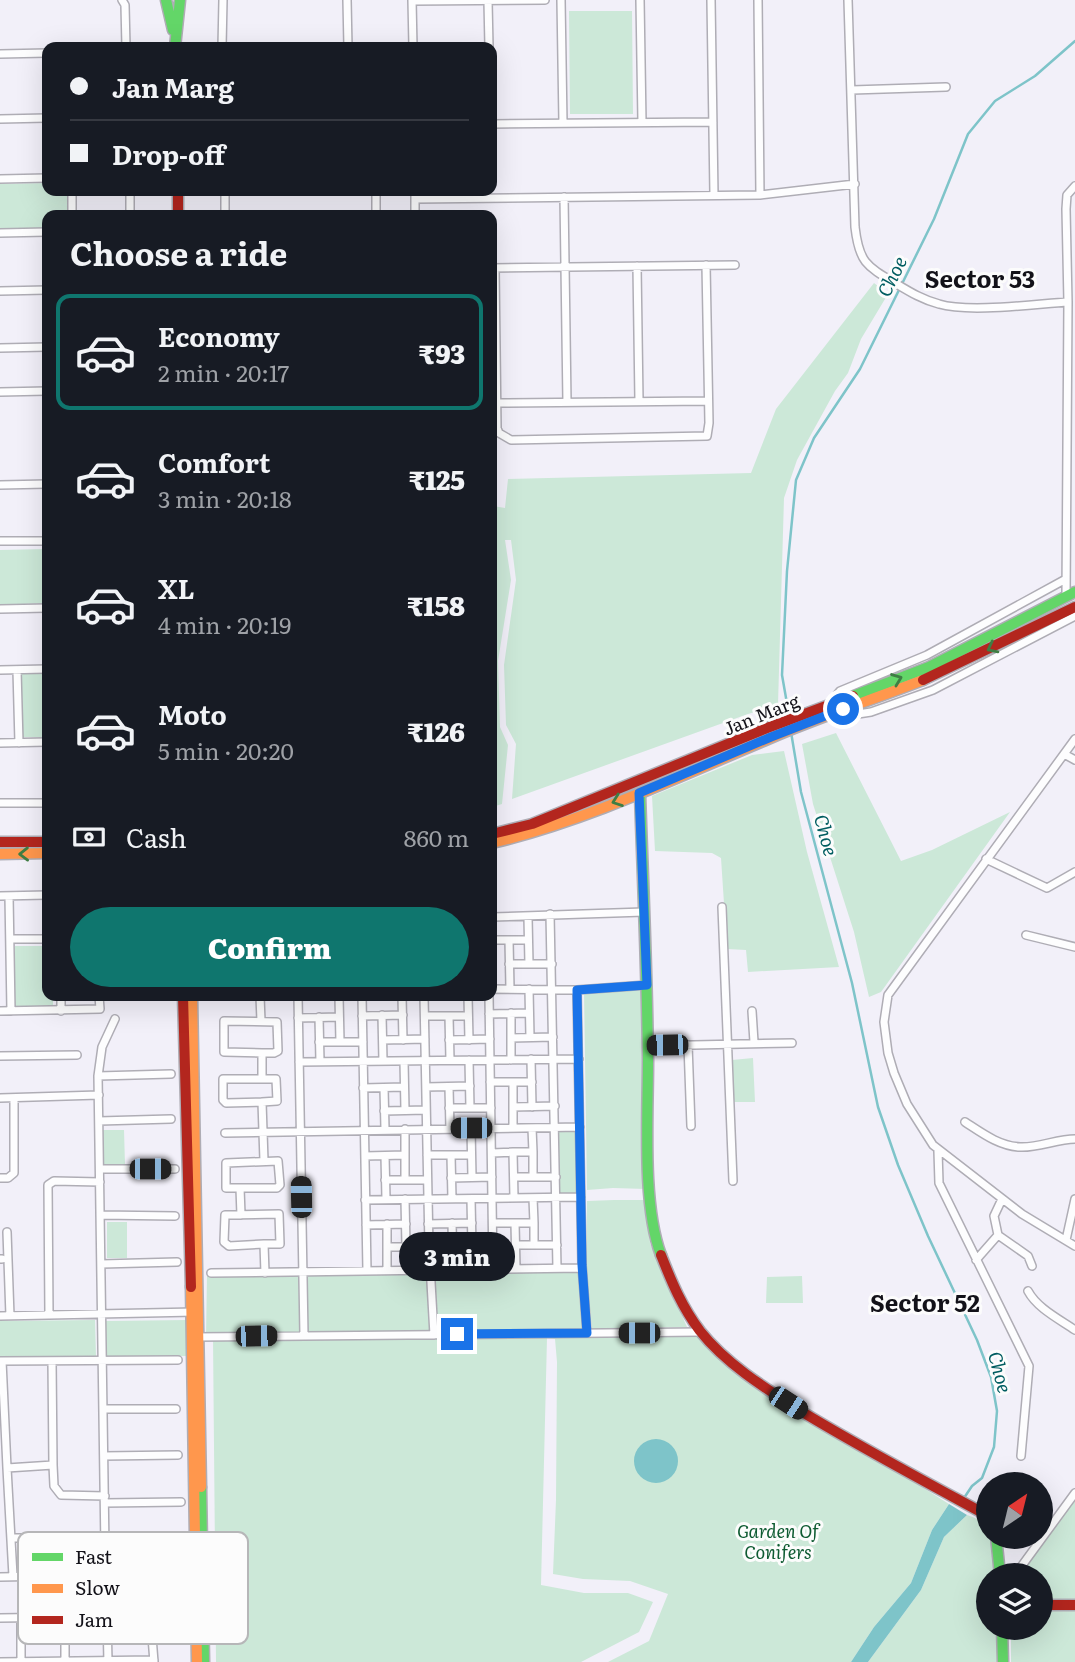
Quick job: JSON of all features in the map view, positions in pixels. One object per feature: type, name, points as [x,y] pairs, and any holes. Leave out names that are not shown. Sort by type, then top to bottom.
[{"type":"main road","points":[[166,0],[175,42]]},
{"type":"main road","points":[[175,42],[180,0]]},
{"type":"main road","name":"Jan Marg","points":[[813,716],[828,705],[929,667],[1071,594]]},
{"type":"main road","name":"Jan Marg","points":[[497,833],[532,824],[813,716],[843,709],[935,676],[1075,607]]},
{"type":"main road","name":"Jan Marg","points":[[497,842],[530,834],[639,793],[769,733]]},
{"type":"main road","points":[[639,793],[647,985],[649,1171],[654,1236],[677,1296],[701,1332],[724,1356],[769,1391],[842,1436],[976,1509]]},
{"type":"main road","points":[[0,842],[42,842]]},
{"type":"main road","points":[[0,854],[42,853]]},
{"type":"main road","points":[[183,1001],[195,1312]]},
{"type":"main road","points":[[192,1001],[196,1532]]},
{"type":"main road","points":[[195,1337],[200,1532]]},
{"type":"main road","points":[[1053,1605],[1075,1605]]},
{"type":"main road","points":[[1002,1640],[1003,1662]]},
{"type":"main road","points":[[197,1644],[197,1662]]},
{"type":"main road","points":[[204,1644],[204,1662]]},
{"type":"street","points":[[122,0],[125,5],[126,42]]},
{"type":"street","points":[[222,42],[223,0]]},
{"type":"street","points":[[347,0],[348,42]]},
{"type":"street","points":[[413,42],[412,1],[545,0]]},
{"type":"street","points":[[561,0],[563,123]]},
{"type":"street","points":[[640,0],[642,122]]},
{"type":"street","points":[[711,0],[714,195]]},
{"type":"street","points":[[758,0],[761,195]]},
{"type":"street","points":[[848,0],[855,227],[858,252],[870,269],[919,297],[942,305],[964,307],[1068,302]]},
{"type":"street","points":[[488,1],[489,42]]},
{"type":"street","points":[[0,54],[42,53]]},
{"type":"street","points":[[852,90],[946,87]]},
{"type":"street","points":[[0,119],[42,118]]},
{"type":"street","points":[[497,124],[713,122]]},
{"type":"street","points":[[0,179],[42,178]]},
{"type":"street","points":[[497,194],[564,197],[761,195],[855,184]]},
{"type":"street","points":[[1071,594],[1066,579],[1066,209],[1067,195],[1075,186]]},
{"type":"street","points":[[564,197],[567,402]]},
{"type":"street","points":[[0,233],[42,232]]},
{"type":"street","points":[[706,265],[709,433],[703,437],[511,440],[499,433],[497,428],[497,403],[708,401]]},
{"type":"street","points":[[497,268],[736,265]]},
{"type":"street","points":[[637,266],[639,401]]},
{"type":"street","points":[[0,290],[42,290]]},
{"type":"street","points":[[0,348],[42,347]]},
{"type":"street","points":[[0,392],[42,391]]},
{"type":"street","points":[[1065,464],[1075,464]]},
{"type":"street","points":[[0,485],[42,484]]},
{"type":"street","points":[[0,541],[42,541]]},
{"type":"street","points":[[828,705],[840,691],[928,655],[1066,579]]},
{"type":"street","points":[[0,609],[42,608]]},
{"type":"street","points":[[843,709],[858,715],[933,690],[1075,617]]},
{"type":"street","points":[[0,670],[42,669]]},
{"type":"street","points":[[18,670],[19,743]]},
{"type":"street","points":[[1075,739],[888,995],[884,1022],[894,1073],[915,1118],[938,1150],[1002,1199],[1075,1246]]},
{"type":"street","points":[[0,743],[42,742]]},
{"type":"street","points":[[1064,754],[1075,760]]},
{"type":"street","points":[[0,803],[42,803]]},
{"type":"street","points":[[986,859],[1047,888],[1075,872]]},
{"type":"street","points":[[0,896],[42,895]]},
{"type":"street","points":[[9,896],[11,1011]]},
{"type":"street","points":[[722,907],[733,1181]]},
{"type":"street","points":[[497,917],[644,912]]},
{"type":"street","points":[[550,914],[557,1268]]},
{"type":"street","points":[[528,917],[529,964]]},
{"type":"street","points":[[1027,935],[1075,947]]},
{"type":"street","points":[[10,939],[42,939]]},
{"type":"street","points":[[497,940],[528,940]]},
{"type":"street","points":[[509,940],[509,989]]},
{"type":"street","points":[[509,964],[552,964]]},
{"type":"street","points":[[497,989],[577,990],[647,985]]},
{"type":"street","points":[[529,989],[530,1037]]},
{"type":"street","points":[[577,990],[582,1268],[587,1333]]},
{"type":"street","points":[[61,1001],[61,1011]]},
{"type":"street","points":[[0,1011],[100,1009],[100,1001]]},
{"type":"street","points":[[260,1001],[261,1021]]},
{"type":"street","points":[[298,1001],[304,1335]]},
{"type":"street","points":[[339,1001],[340,1042]]},
{"type":"street","points":[[362,1001],[367,1271]]},
{"type":"street","points":[[402,1001],[403,1040]]},
{"type":"street","points":[[424,1001],[429,1269],[435,1335]]},
{"type":"street","points":[[468,1001],[469,1040]]},
{"type":"street","points":[[489,1001],[494,1268]]},
{"type":"street","points":[[752,1011],[754,1042]]},
{"type":"street","points":[[510,1013],[511,1060]]},
{"type":"street","points":[[489,1014],[529,1013]]},
{"type":"street","points":[[383,1015],[383,1061]]},
{"type":"street","points":[[362,1016],[403,1015]]},
{"type":"street","points":[[425,1016],[468,1016]]},
{"type":"street","points":[[449,1016],[450,1060]]},
{"type":"street","points":[[298,1017],[339,1017]]},
{"type":"street","points":[[319,1017],[320,1062]]},
{"type":"street","points":[[105,1532],[98,1076],[102,1047],[115,1020]]},
{"type":"street","points":[[224,1021],[277,1022],[278,1051],[262,1053],[227,1053],[223,1049],[224,1021]]},
{"type":"street","points":[[511,1038],[553,1037]]},
{"type":"street","points":[[383,1040],[425,1039]]},
{"type":"street","points":[[449,1040],[490,1039]]},
{"type":"street","points":[[319,1042],[363,1042]]},
{"type":"street","points":[[647,1046],[792,1043]]},
{"type":"street","points":[[688,1045],[691,1126]]},
{"type":"street","points":[[262,1053],[262,1078]]},
{"type":"street","points":[[0,1056],[77,1055]]},
{"type":"street","points":[[531,1059],[532,1107]]},
{"type":"street","points":[[299,1062],[579,1059]]},
{"type":"street","points":[[469,1060],[470,1108]]},
{"type":"street","points":[[404,1061],[405,1110]]},
{"type":"street","points":[[98,1076],[171,1074]]},
{"type":"street","points":[[225,1078],[278,1080],[278,1100],[262,1102],[226,1104],[223,1100],[222,1082],[225,1078]]},
{"type":"street","points":[[491,1082],[532,1082]]},
{"type":"street","points":[[513,1082],[513,1128]]},
{"type":"street","points":[[426,1087],[470,1086]]},
{"type":"street","points":[[363,1088],[404,1087]]},
{"type":"street","points":[[449,1087],[450,1129]]},
{"type":"street","points":[[384,1088],[384,1129]]},
{"type":"street","points":[[0,1098],[99,1094]]},
{"type":"street","points":[[0,1178],[8,1178],[15,1173],[14,1098]]},
{"type":"street","points":[[262,1102],[264,1161]]},
{"type":"street","points":[[513,1107],[555,1107]]},
{"type":"street","points":[[449,1108],[491,1108]]},
{"type":"street","points":[[384,1111],[426,1110]]},
{"type":"street","points":[[99,1121],[171,1119]]},
{"type":"street","points":[[965,1122],[987,1137],[1003,1144],[1021,1147],[1075,1139]]},
{"type":"street","points":[[225,1133],[580,1127]]},
{"type":"street","points":[[471,1128],[472,1177]]},
{"type":"street","points":[[532,1128],[533,1177]]},
{"type":"street","points":[[405,1129],[405,1180]]},
{"type":"street","points":[[938,1150],[939,1183],[1029,1366],[1021,1456]]},
{"type":"street","points":[[513,1152],[514,1198]]},
{"type":"street","points":[[492,1153],[533,1152]]},
{"type":"street","points":[[365,1156],[405,1155]]},
{"type":"street","points":[[427,1155],[471,1155]]},
{"type":"street","points":[[451,1155],[452,1199]]},
{"type":"street","points":[[385,1156],[386,1199]]},
{"type":"street","points":[[278,1161],[279,1186],[240,1188],[226,1188],[226,1163],[278,1161]]},
{"type":"street","points":[[100,1170],[175,1169]]},
{"type":"street","points":[[451,1178],[492,1177]]},
{"type":"street","points":[[514,1177],[556,1177]]},
{"type":"street","points":[[386,1180],[428,1180]]},
{"type":"street","points":[[49,1315],[48,1185],[54,1181],[100,1182]]},
{"type":"street","points":[[240,1188],[241,1215]]},
{"type":"street","points":[[365,1200],[581,1197]]},
{"type":"street","points":[[533,1198],[534,1245]]},
{"type":"street","points":[[405,1199],[406,1247]]},
{"type":"street","points":[[471,1199],[472,1247]]},
{"type":"street","points":[[1002,1199],[994,1216],[998,1235],[1028,1256],[1032,1266]]},
{"type":"street","points":[[1066,1240],[1075,1199]]},
{"type":"street","points":[[279,1214],[281,1241],[278,1245],[264,1244],[227,1245],[224,1242],[225,1215],[279,1214]]},
{"type":"street","points":[[100,1215],[175,1216]]},
{"type":"street","points":[[452,1223],[453,1268]]},
{"type":"street","points":[[428,1224],[472,1223]]},
{"type":"street","points":[[493,1223],[534,1223]]},
{"type":"street","points":[[515,1223],[516,1268]]},
{"type":"street","points":[[387,1224],[387,1270]]},
{"type":"street","points":[[366,1225],[406,1224]]},
{"type":"street","points":[[7,1232],[10,1316]]},
{"type":"street","points":[[976,1260],[998,1235]]},
{"type":"street","points":[[264,1244],[265,1273]]},
{"type":"street","points":[[515,1245],[557,1245]]},
{"type":"street","points":[[453,1247],[493,1246]]},
{"type":"street","points":[[387,1247],[429,1247]]},
{"type":"street","points":[[102,1264],[177,1262]]},
{"type":"street","points":[[211,1273],[582,1268]]},
{"type":"street","points":[[1028,1291],[1038,1303],[1075,1330]]},
{"type":"street","points":[[0,1316],[195,1312]]},
{"type":"street","points":[[195,1337],[701,1332]]},
{"type":"street","points":[[13,1576],[13,1538],[1,1362],[178,1360]]},
{"type":"street","points":[[52,1361],[54,1486],[61,1495],[181,1502]]},
{"type":"street","points":[[103,1409],[176,1409]]},
{"type":"street","points":[[104,1456],[178,1455]]},
{"type":"street","points":[[7,1468],[53,1465]]},
{"type":"street","points":[[0,1485],[9,1485]]},
{"type":"street","points":[[1024,1563],[1075,1493]]},
{"type":"street","points":[[13,1538],[18,1538]]},
{"type":"street","points":[[0,1577],[18,1576]]},
{"type":"street","points":[[0,1618],[18,1618]]},
{"type":"street","points":[[21,1644],[21,1662]]},
{"type":"street","points":[[65,1644],[65,1662]]},
{"type":"street","points":[[0,1662],[154,1661]]},
{"type":"green space","points":[[569,11],[632,11],[633,114],[570,114]]},
{"type":"green space","points":[[42,183],[42,196],[67,196],[68,210],[42,210],[42,228],[0,229],[0,184]]},
{"type":"green space","points":[[874,283],[888,294],[861,339],[848,373],[835,391],[797,460],[784,498],[778,705],[512,799],[516,744],[506,725],[504,665],[516,580],[511,540],[505,540],[511,580],[498,661],[500,727],[508,745],[502,804],[497,806],[497,507],[505,508],[508,479],[751,473],[776,409]]},
{"type":"green space","points":[[42,549],[42,603],[0,605],[0,550]]},
{"type":"green space","points":[[42,672],[42,737],[23,737],[21,673]]},
{"type":"green space","points":[[836,733],[901,861],[932,850],[1010,812],[881,992],[869,997],[854,932],[813,804],[802,744]]},
{"type":"green space","points":[[784,751],[807,852],[839,967],[748,972],[746,950],[727,949],[721,858],[712,853],[655,851],[652,796],[752,755]]},
{"type":"green space","points":[[15,946],[42,946],[42,1001],[53,1001],[53,1006],[15,1006]]},
{"type":"green space","points":[[641,990],[643,1174],[646,1189],[587,1190],[584,992]]},
{"type":"green space","points":[[753,1058],[755,1102],[731,1102],[732,1060]]},
{"type":"green space","points":[[555,1127],[580,1127],[581,1197],[556,1197]]},
{"type":"green space","points":[[103,1130],[124,1130],[125,1165],[103,1165]]},
{"type":"green space","points":[[645,1200],[650,1243],[687,1327],[592,1329],[586,1272],[587,1201]]},
{"type":"green space","points":[[107,1222],[127,1222],[127,1258],[107,1258]]},
{"type":"green space","name":"Garden Of Conifers","points":[[583,1270],[584,1338],[703,1336],[733,1368],[949,1504],[932,1530],[911,1583],[874,1627],[851,1662],[608,1662],[649,1641],[668,1594],[630,1581],[583,1579],[553,1574],[557,1362],[555,1339],[547,1338],[541,1585],[584,1593],[628,1593],[653,1602],[639,1632],[581,1662],[216,1662],[216,1644],[248,1644],[248,1532],[215,1532],[213,1338],[206,1337],[207,1274]]},
{"type":"green space","points":[[802,1276],[803,1303],[766,1303],[767,1277]]},
{"type":"green space","points":[[95,1320],[96,1356],[0,1357],[0,1321]]},
{"type":"green space","points":[[187,1320],[188,1356],[106,1357],[106,1321]]},
{"type":"green space","points":[[1075,1493],[1075,1601],[1053,1600],[1053,1563],[1023,1563],[1033,1549],[1054,1549],[1054,1521]]},
{"type":"green space","points":[[967,1515],[976,1519],[976,1549],[993,1549],[994,1563],[976,1563],[976,1640],[997,1640],[998,1662],[868,1662],[921,1590],[944,1537]]},
{"type":"green space","points":[[1075,1607],[1075,1662],[1011,1662],[1011,1640],[1053,1640],[1053,1608]]},
{"type":"water","points":[[656,1439],[672,1445],[678,1461],[672,1477],[656,1483],[640,1477],[634,1461],[640,1445]]},
{"type":"water","points":[[949,1504],[967,1515],[944,1537],[921,1590],[868,1662],[851,1662],[874,1627],[911,1583],[932,1530]]},
{"type":"waterway","name":"Choe","points":[[789,715],[782,675],[787,571],[796,480],[814,438],[860,369],[934,219],[968,134],[995,101],[1035,76],[1075,41]]},
{"type":"waterway","name":"Choe","points":[[791,732],[801,792],[852,983],[878,1107],[898,1165],[991,1377],[997,1411],[994,1447],[982,1478],[964,1498]]},
{"type":"traffic: fast","points":[[166,0],[173,30]]},
{"type":"traffic: fast","points":[[176,42],[180,0]]},
{"type":"traffic: fast","points":[[853,696],[929,667],[1075,592]]},
{"type":"traffic: fast","points":[[640,794],[649,1186],[655,1235],[661,1255]]},
{"type":"traffic: fast","points":[[201,1487],[202,1532]]},
{"type":"traffic: fast","points":[[997,1549],[999,1563]]},
{"type":"traffic: fast","points":[[1002,1640],[1003,1662]]},
{"type":"traffic: fast","points":[[204,1644],[204,1662]]},
{"type":"traffic: slow","points":[[497,842],[598,810],[787,731],[923,680]]},
{"type":"traffic: slow","points":[[0,854],[42,853]]},
{"type":"traffic: slow","points":[[192,1001],[201,1487]]},
{"type":"traffic: slow","points":[[191,1287],[195,1532]]},
{"type":"traffic: slow","points":[[197,1644],[197,1662]]},
{"type":"traffic: jam","points":[[178,196],[178,210]]},
{"type":"traffic: jam","points":[[923,680],[1075,607]]},
{"type":"traffic: jam","points":[[497,833],[532,824],[767,728],[853,696]]},
{"type":"traffic: jam","points":[[0,842],[42,842]]},
{"type":"traffic: jam","points":[[183,1001],[191,1287]]},
{"type":"traffic: jam","points":[[661,1255],[694,1322],[735,1366],[804,1413],[976,1509]]},
{"type":"traffic: jam","points":[[1053,1605],[1075,1605]]},
{"type":"district","name":"Sector 53","points":[[980,277]]},
{"type":"district","name":"Sector 52","points":[[925,1301]]},
{"type":"route","points":[[457,1334],[587,1333],[582,1265],[577,990],[647,985],[639,793],[843,709]]}]
